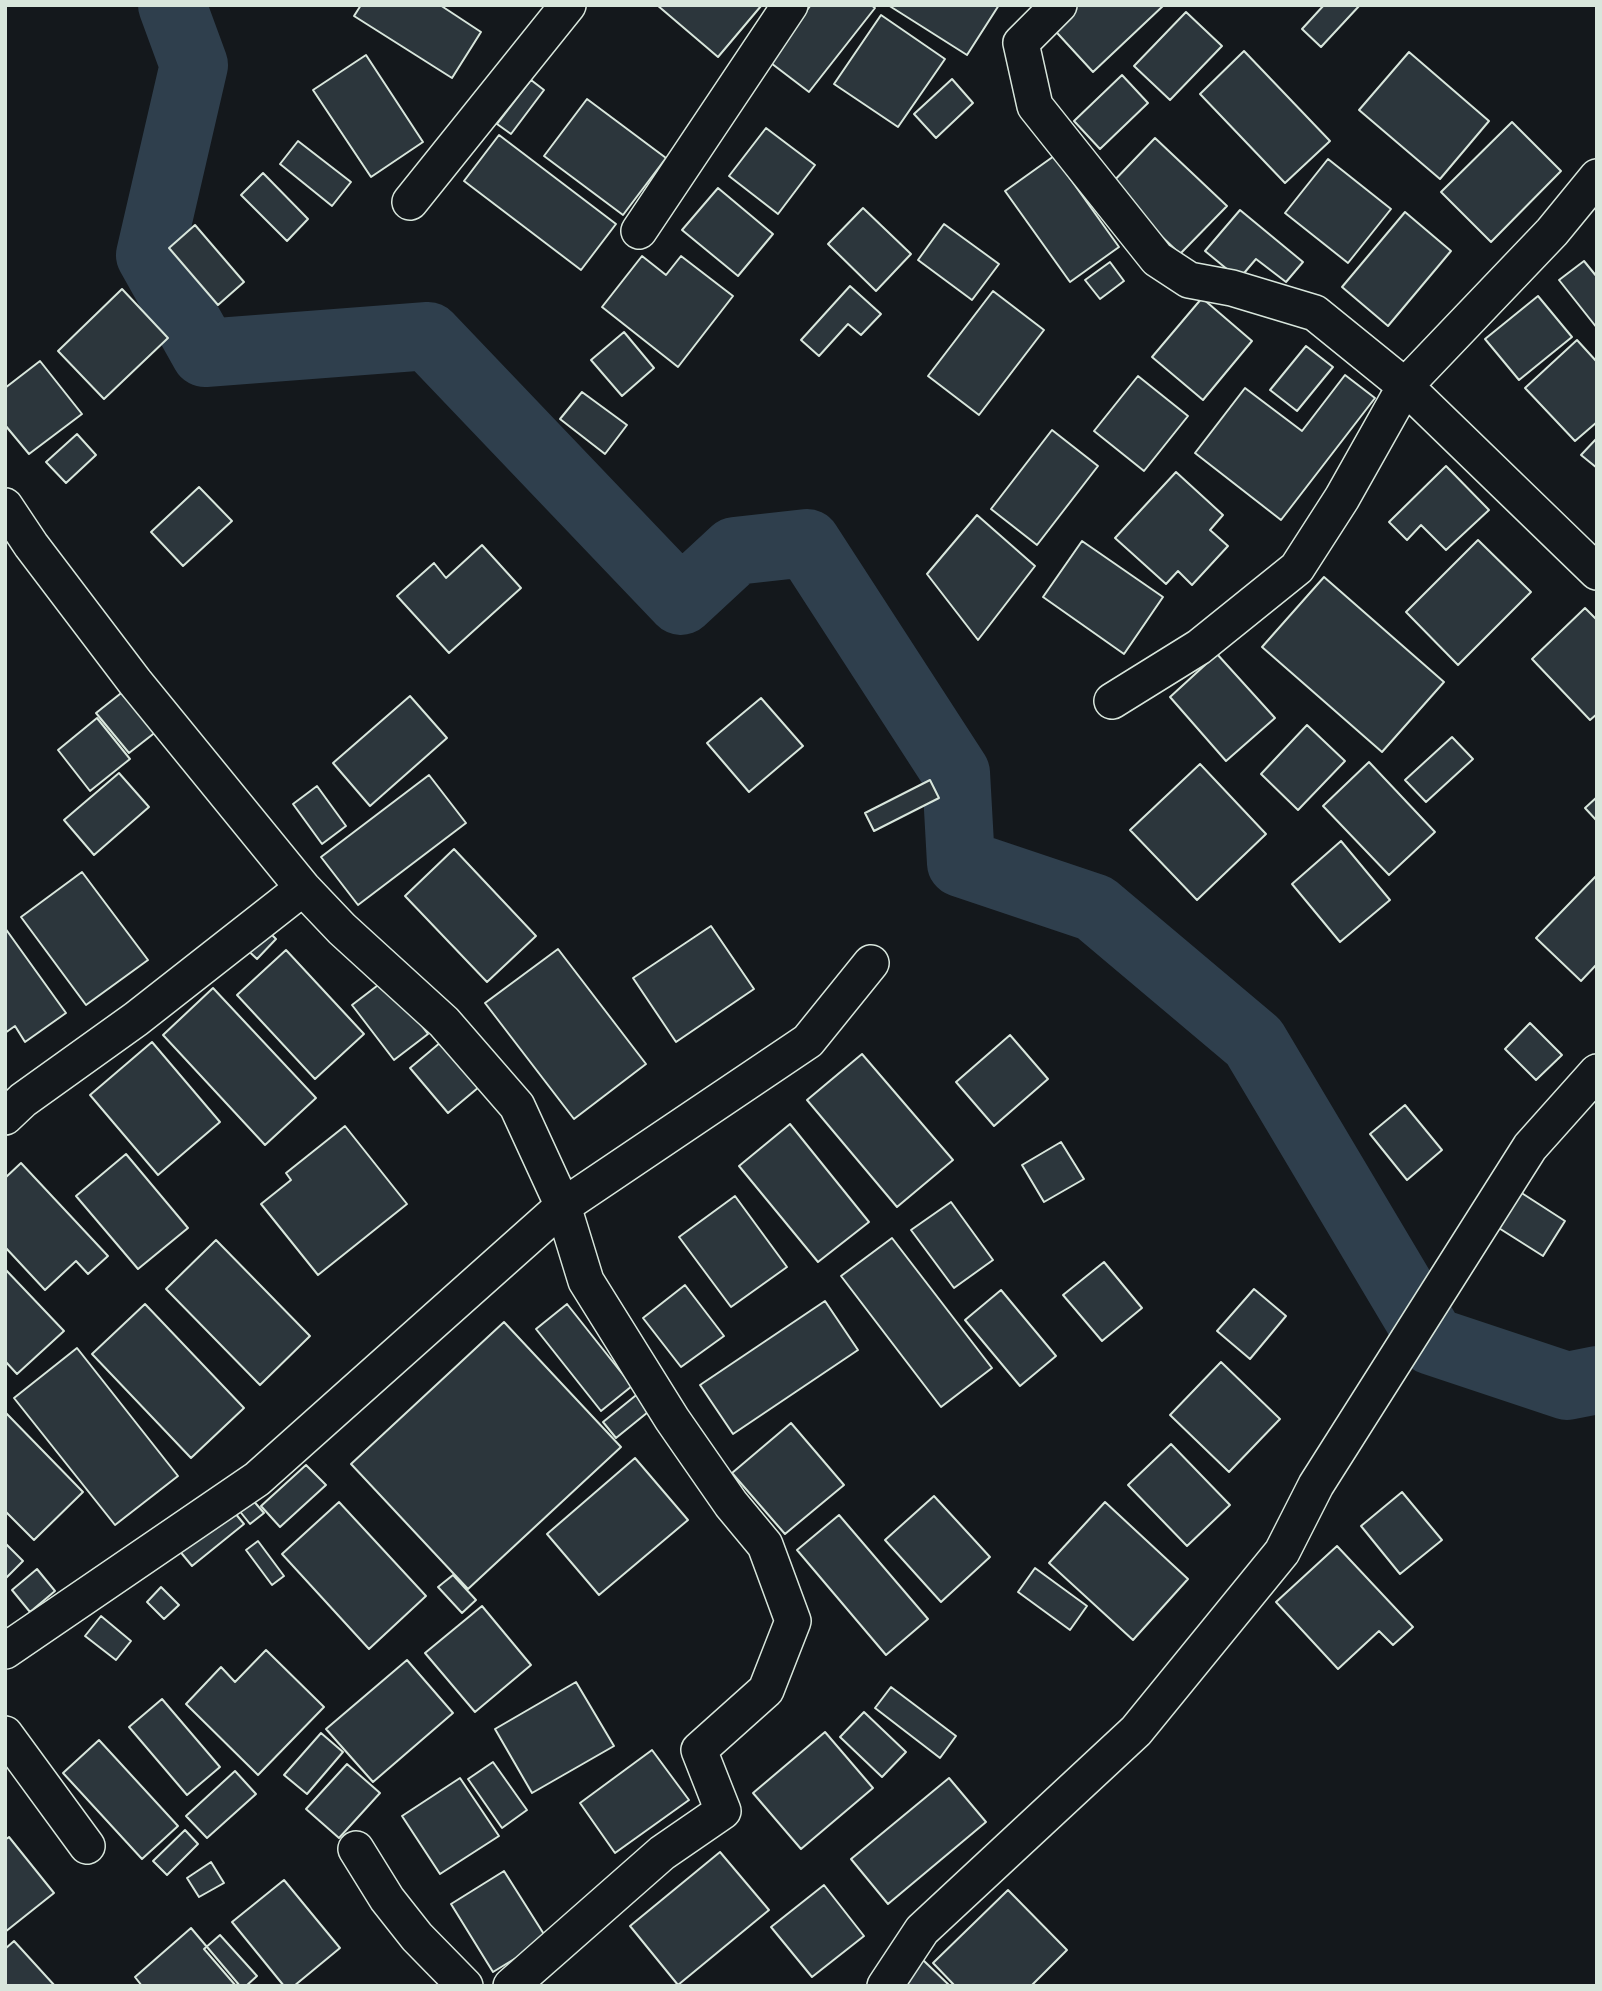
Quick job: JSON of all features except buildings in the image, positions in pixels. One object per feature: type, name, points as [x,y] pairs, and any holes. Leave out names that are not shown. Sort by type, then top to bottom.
[{"type":"street","points":[[410,202],[568,5]]},
{"type":"street","points":[[639,231],[790,5]]},
{"type":"street","points":[[1059,5],[1021,43],[1035,106],[1157,259],[1189,280],[1232,288],[1315,313],[1405,386],[1592,559]]},
{"type":"street","points":[[1112,701],[1199,647],[1297,568],[1342,498],[1405,386],[1552,232],[1597,177]]},
{"type":"street","points":[[5,506],[18,552],[135,682],[303,888],[342,929],[444,1022],[517,1106],[563,1206],[586,1281],[672,1419],[731,1504],[765,1545],[793,1621],[766,1690],[699,1750],[723,1811],[662,1853],[511,1986]]},
{"type":"street","points":[[5,1117],[23,1100],[136,1019],[303,888]]},
{"type":"street","points":[[5,1651],[257,1479],[563,1206],[808,1041],[871,963]]},
{"type":"street","points":[[885,1986],[922,1930],[1136,1731],[1282,1552],[1316,1485],[1531,1147],[1597,1072]]},
{"type":"street","points":[[5,1734],[87,1846]]},
{"type":"street","points":[[356,1849],[387,1899],[418,1937],[465,1986]]},
{"type":"waterway","points":[[172,5],[194,65],[150,255],[205,353],[428,336],[681,601],[735,551],[807,543],[956,773],[961,863],[1095,908],[1254,1042],[1432,1341],[1567,1386],[1597,1380]]}]
